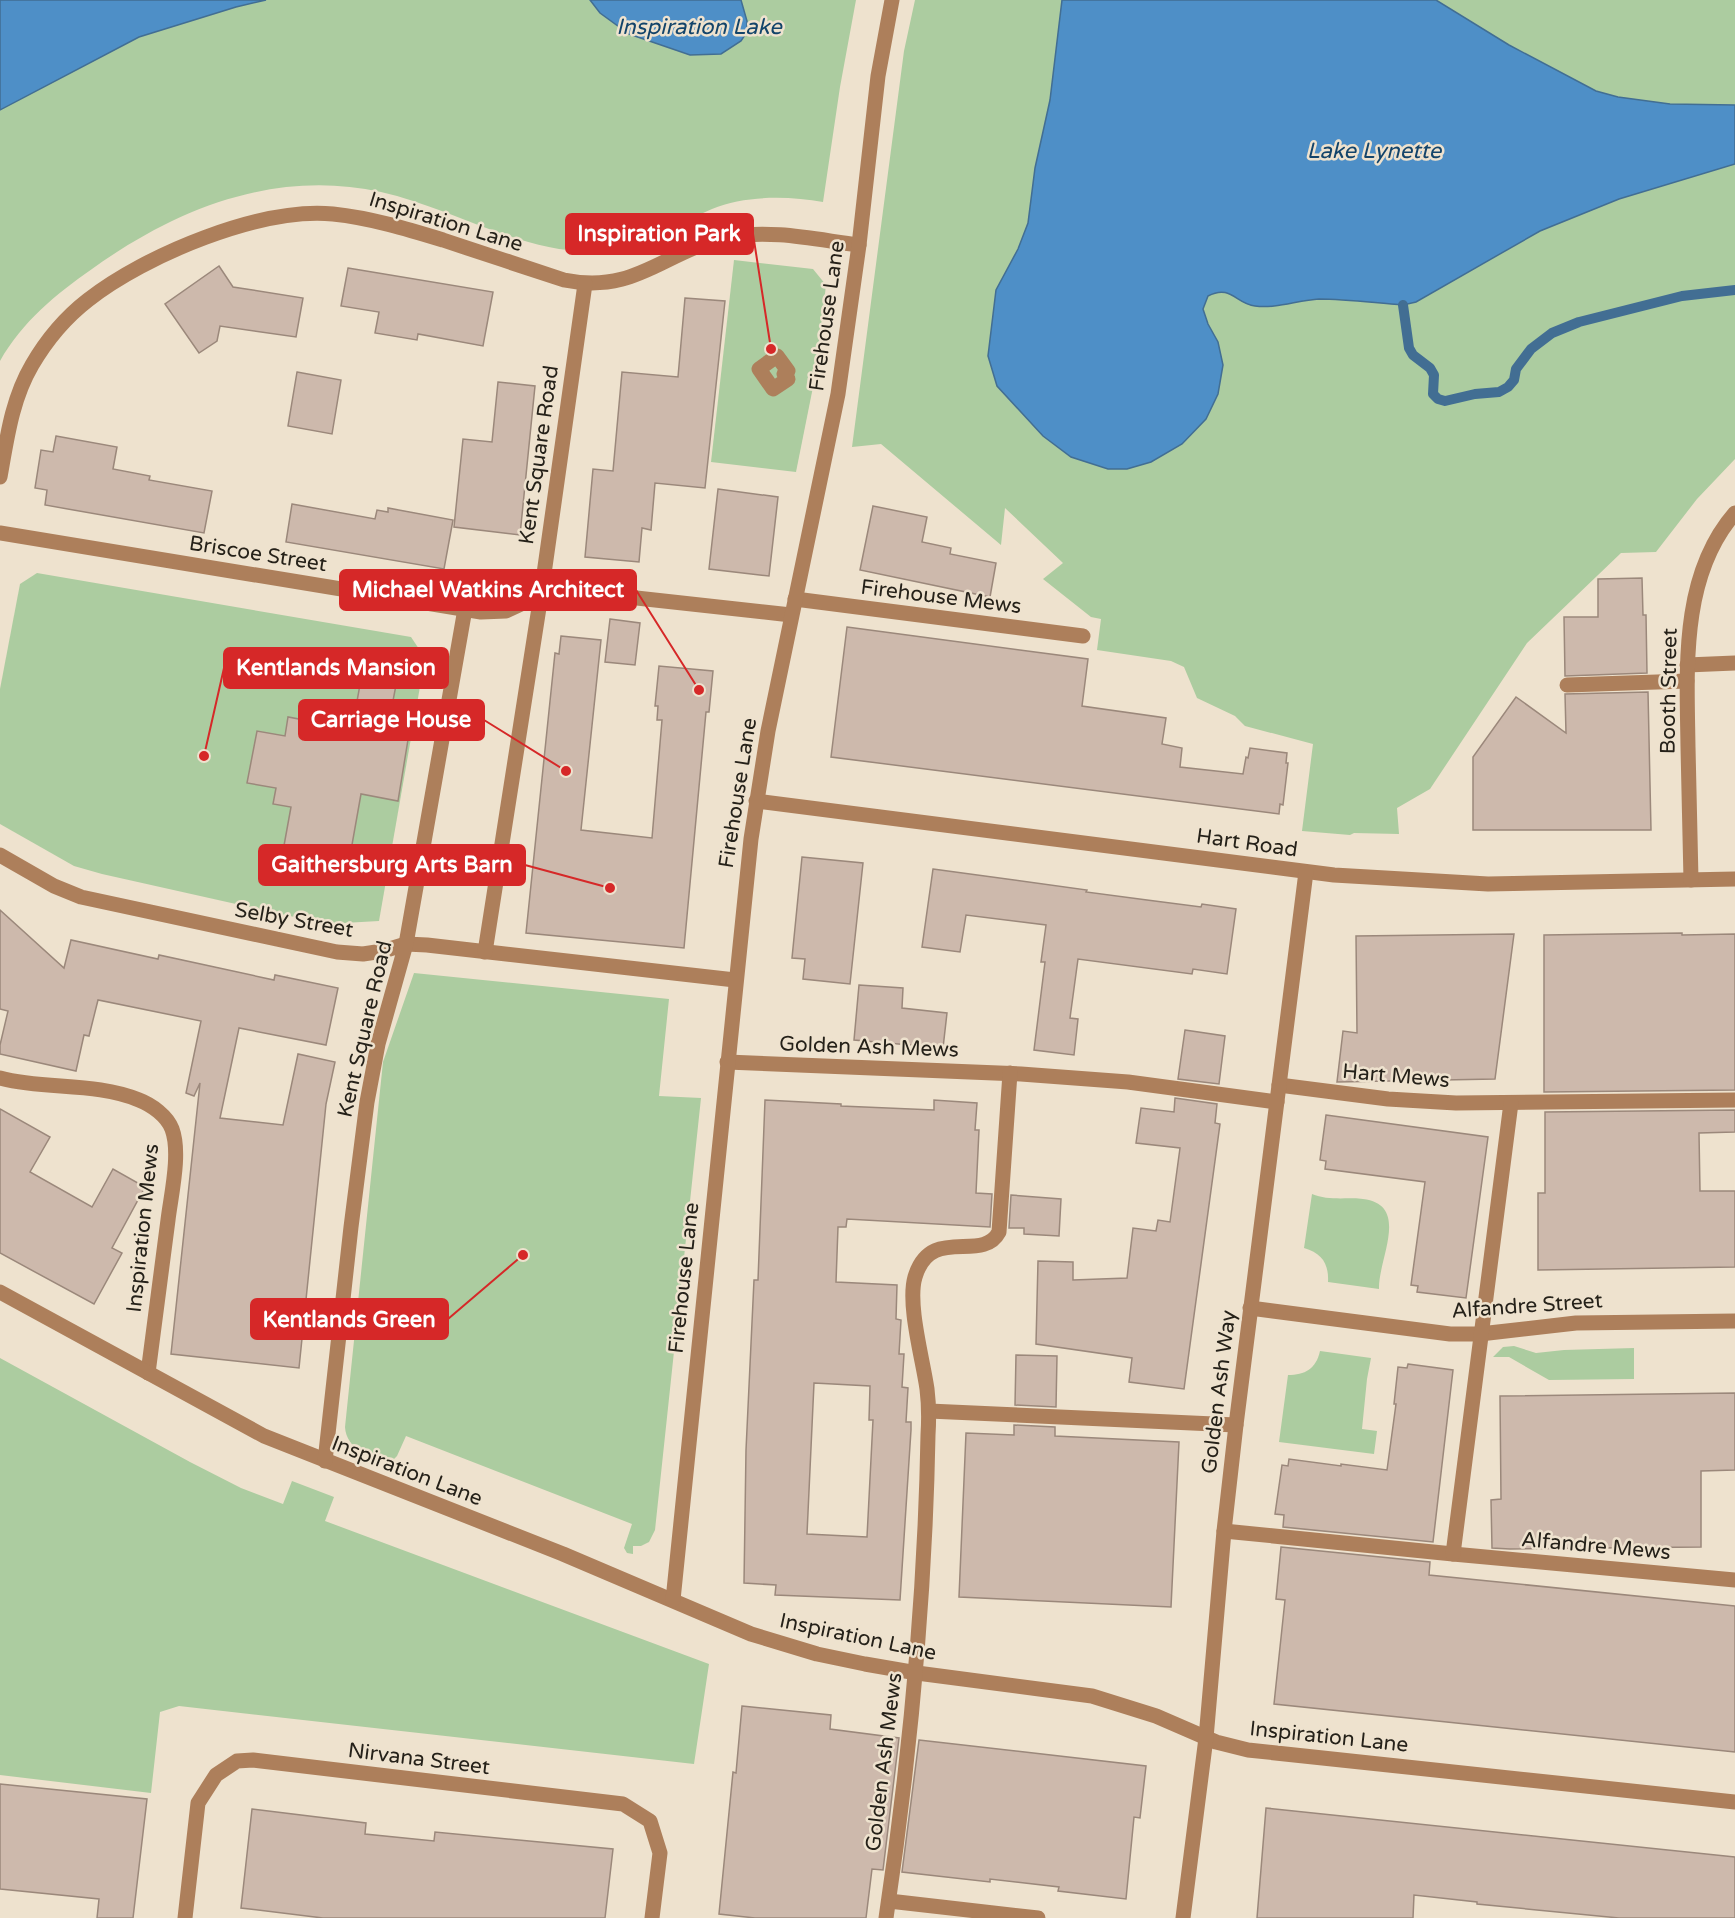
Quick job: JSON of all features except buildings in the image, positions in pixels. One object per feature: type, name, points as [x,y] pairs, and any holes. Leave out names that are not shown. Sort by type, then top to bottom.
[{"type":"street","name":"Firehouse Lane","points":[[673,1600],[735,980],[756,801],[791,615],[838,394],[859,245],[878,76],[892,0]]},
{"type":"street","name":"Inspiration Lane","points":[[0,477],[12,412],[21,386],[33,363],[57,329],[87,300],[117,280],[163,256],[246,224],[308,213],[357,217],[390,224],[564,280],[585,284],[624,280],[712,241],[732,237],[773,236],[859,245]]},
{"type":"street","name":"Kent Square Road","points":[[485,952],[541,594],[585,284]]},
{"type":"street","name":"Booth Street","points":[[1691,880],[1687,681],[1689,633],[1695,600],[1709,555],[1735,513]]},
{"type":"street","name":"Briscoe Street","points":[[0,533],[481,612],[506,611],[541,594],[560,590],[791,615]]},
{"type":"street","name":"Firehouse Mews","points":[[795,599],[1083,636]]},
{"type":"street","name":"Kent Square Road","points":[[325,1461],[367,1102],[378,1044],[406,944],[465,609]]},
{"type":"street","points":[[1687,665],[1735,663]]},
{"type":"street","points":[[1567,685],[1687,681]]},
{"type":"street","name":"Hart Road","points":[[756,801],[1306,872],[1488,884],[1735,879]]},
{"type":"street","name":"Selby Street","points":[[0,855],[54,886],[81,897],[337,952],[375,953],[406,944],[735,980]]},
{"type":"street","name":"Golden Ash Way","points":[[1183,1918],[1206,1738],[1224,1531],[1236,1425],[1306,872]]},
{"type":"street","name":"Golden Ash Mews","points":[[727,1062],[1010,1073],[1128,1082],[1277,1102]]},
{"type":"street","name":"Golden Ash Mews","points":[[886,1918],[917,1673],[929,1411],[913,1294],[915,1276],[925,1260],[938,1250],[955,1245],[984,1246],[993,1241],[999,1232],[1010,1073]]},
{"type":"street","name":"Inspiration Mews","points":[[0,1078],[122,1094],[141,1100],[157,1110],[172,1128],[175,1152],[173,1175],[148,1373]]},
{"type":"street","name":"Hart Mews","points":[[1279,1085],[1424,1102],[1735,1100]]},
{"type":"street","points":[[1453,1554],[1511,1103]]},
{"type":"street","name":"Inspiration Lane","points":[[0,1292],[264,1436],[563,1554],[732,1626],[784,1645],[817,1654],[917,1673],[1092,1696],[1156,1716],[1206,1738],[1248,1750],[1735,1802]]},
{"type":"street","name":"Alfandre Street","points":[[1251,1308],[1450,1334],[1480,1334],[1576,1323],[1735,1321]]},
{"type":"street","points":[[929,1411],[1236,1425]]},
{"type":"street","name":"Alfandre Mews","points":[[1224,1531],[1735,1580]]},
{"type":"street","name":"Nirvana Street","points":[[185,1918],[198,1803],[216,1775],[237,1761],[254,1760],[623,1804],[650,1821],[660,1853],[652,1918]]},
{"type":"street","points":[[889,1901],[959,1914],[1038,1918]]},
{"type":"green space","points":[[0,0],[856,0],[823,202],[782,198],[738,201],[712,209],[632,245],[603,251],[575,251],[547,247],[519,239],[408,199],[381,192],[342,186],[303,186],[265,190],[229,199],[193,212],[124,247],[53,299],[29,321],[0,361]]},
{"type":"green space","points":[[915,0],[1735,0],[1735,459],[1697,499],[1656,552],[1621,553],[1527,643],[1430,789],[1397,808],[1399,834],[1354,833],[1350,835],[1302,831],[1313,744],[1245,726],[1235,716],[1197,698],[1184,667],[1171,661],[1097,650],[1101,619],[1091,617],[1043,579],[1063,563],[1005,508],[1001,545],[881,444],[852,447],[904,51]]},
{"type":"green space","points":[[734,260],[813,269],[826,285],[815,377],[796,472],[711,462]]},
{"type":"green space","points":[[37,573],[411,637],[425,658],[379,921],[326,924],[102,874],[74,866],[0,824],[0,689],[20,584]]},
{"type":"green space","points":[[414,973],[669,999],[659,1096],[701,1098],[655,1530],[649,1542],[641,1546],[633,1546],[633,1554],[627,1553],[624,1548],[632,1524],[406,1436],[397,1456],[392,1461],[376,1459],[361,1452],[346,1435],[383,1062]]},
{"type":"green space","points":[[1312,1194],[1331,1198],[1363,1199],[1377,1203],[1386,1211],[1389,1235],[1379,1289],[1328,1282],[1326,1265],[1323,1260],[1304,1248]]},
{"type":"green space","points":[[1514,1346],[1536,1353],[1634,1348],[1634,1379],[1549,1380],[1509,1357],[1493,1357],[1503,1347]]},
{"type":"green space","points":[[1320,1351],[1371,1358],[1362,1429],[1377,1431],[1374,1454],[1279,1442],[1288,1375],[1300,1374],[1313,1367]]},
{"type":"green space","points":[[0,1358],[241,1488],[283,1504],[292,1481],[334,1497],[325,1521],[709,1664],[694,1764],[179,1706],[160,1712],[151,1793],[0,1775]]},
{"type":"water","points":[[0,0],[266,0],[139,37],[0,110]]},
{"type":"water","name":"Inspiration Lake","points":[[590,0],[741,0],[747,21],[747,32],[741,41],[721,54],[690,55],[629,34],[600,13]]},
{"type":"water","name":"Lake Lynette","points":[[1062,0],[1436,0],[1509,45],[1596,91],[1618,97],[1670,104],[1735,105],[1735,164],[1619,199],[1540,231],[1416,302],[1403,305],[1319,299],[1263,307],[1248,305],[1228,293],[1222,292],[1208,296],[1203,309],[1218,342],[1223,365],[1218,394],[1206,419],[1182,444],[1151,462],[1127,469],[1108,469],[1071,457],[1043,436],[997,386],[988,356],[996,290],[1018,249],[1028,223],[1035,168],[1050,100]]},
{"type":"waterway","points":[[1403,305],[1409,348],[1413,355],[1430,368],[1434,375],[1433,394],[1445,401],[1475,394],[1499,392],[1508,387],[1514,380],[1516,369],[1531,349],[1552,333],[1579,322],[1682,296],[1735,290]]},
{"type":"place","name":"Inspiration Park","points":[[771,349]]},
{"type":"place","name":"Michael Watkins Architect","points":[[699,690]]},
{"type":"place","name":"Kentlands Mansion","points":[[204,756]]},
{"type":"place","name":"Carriage House","points":[[566,771]]},
{"type":"place","name":"Gaithersburg Arts Barn","points":[[610,888]]},
{"type":"place","name":"Kentlands Green","points":[[523,1255]]}]
